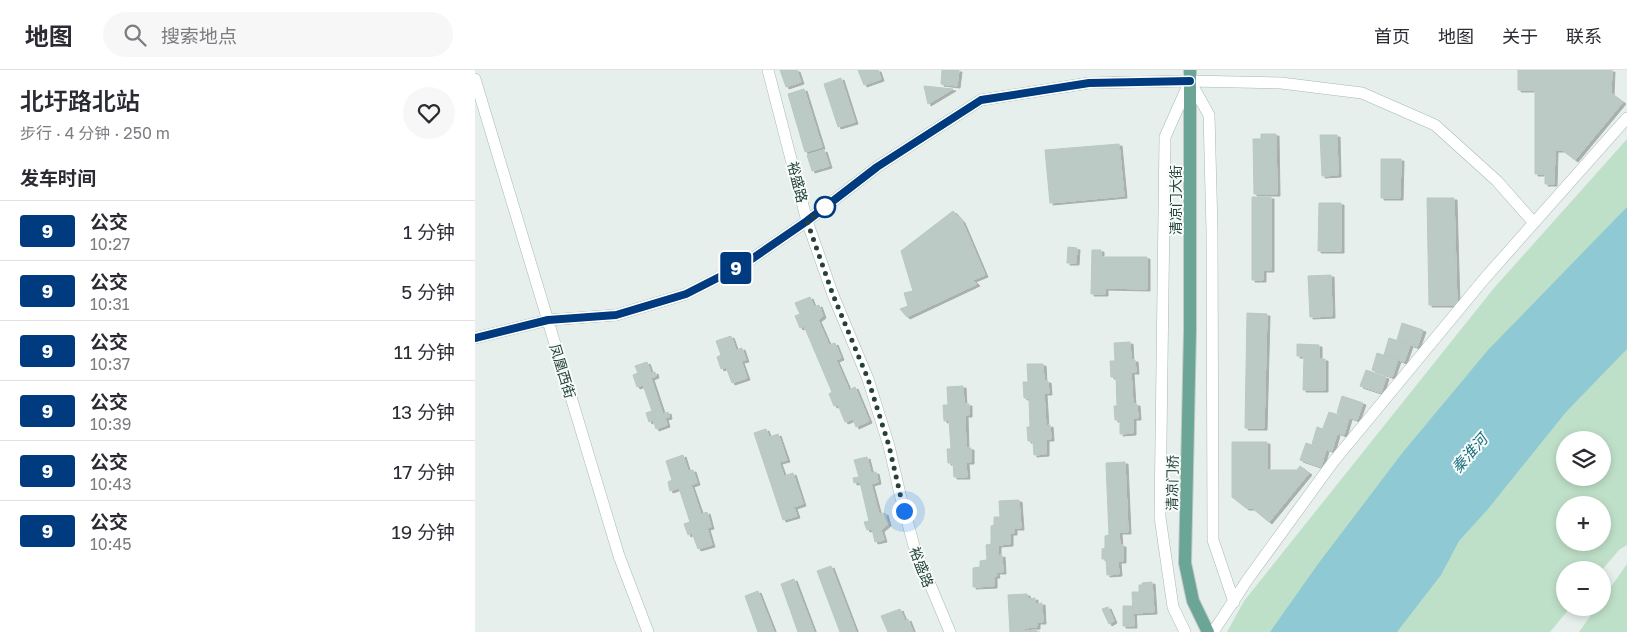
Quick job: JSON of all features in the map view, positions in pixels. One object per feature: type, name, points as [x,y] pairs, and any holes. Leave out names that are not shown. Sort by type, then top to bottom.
[{"type":"main road","name":"清凉门大街","points":[[1190,76],[1190,330]]},
{"type":"main road","name":"清凉门桥","points":[[1190,330],[1185,563],[1193,602],[1208,632]]},
{"type":"street","name":"裕盛路","points":[[768,70],[807,221],[833,295],[868,379],[889,446],[899,494],[914,546],[950,632]]},
{"type":"street","points":[[1190,76],[1209,115],[1212,230],[1213,540],[1234,602]]},
{"type":"street","points":[[1185,632],[1173,607],[1160,517],[1165,137],[1190,76]]},
{"type":"street","points":[[475,338],[548,320],[616,315],[686,294],[743,265],[807,221],[877,167],[981,100],[1089,83],[1190,76],[1281,82],[1362,93],[1435,126],[1497,181],[1534,222]]},
{"type":"street","name":"凤凰西街","points":[[475,79],[619,556],[648,632]]},
{"type":"street","points":[[1213,632],[1248,579],[1333,462],[1485,278],[1627,118]]},
{"type":"green space","points":[[1627,139],[1627,545],[1619,550],[1610,561],[1556,561],[1556,616],[1563,616],[1550,632],[1227,632],[1244,601],[1494,288]]},
{"type":"green space","points":[[1627,564],[1627,632],[1579,632],[1590,616],[1611,616],[1611,587]]},
{"type":"water","name":"秦淮河","points":[[1627,207],[1627,349],[1566,412],[1488,509],[1459,541],[1441,575],[1397,632],[1270,632],[1318,564],[1403,452],[1488,350]]},
{"type":"building","points":[[780,70],[797,70],[801,82],[786,87]]},
{"type":"building","points":[[858,70],[878,70],[881,79],[864,85]]},
{"type":"building","points":[[942,70],[959,70],[957,86],[941,84]]},
{"type":"building","points":[[1518,70],[1612,70],[1611,93],[1623,102],[1575,160],[1562,150],[1555,150],[1554,184],[1545,184],[1545,174],[1535,174],[1535,90],[1518,90]]},
{"type":"building","points":[[841,78],[855,122],[838,127],[824,84]]},
{"type":"building","points":[[924,86],[953,89],[928,104]]},
{"type":"building","points":[[804,89],[822,147],[805,152],[788,94]]},
{"type":"building","points":[[1261,134],[1276,134],[1277,194],[1254,194],[1253,139],[1261,139]]},
{"type":"building","points":[[1320,135],[1337,135],[1338,175],[1322,176]]},
{"type":"building","points":[[1119,144],[1124,196],[1050,203],[1045,150]]},
{"type":"building","points":[[824,150],[829,166],[812,171],[807,155]]},
{"type":"building","points":[[1381,159],[1401,159],[1400,198],[1381,198]]},
{"type":"building","points":[[1252,197],[1271,197],[1271,270],[1263,270],[1263,280],[1252,280]]},
{"type":"building","points":[[1427,198],[1454,198],[1457,305],[1429,305]]},
{"type":"building","points":[[1319,203],[1341,203],[1341,251],[1318,251]]},
{"type":"building","points":[[953,211],[962,221],[985,275],[973,280],[977,284],[907,317],[900,309],[908,306],[904,293],[913,291],[901,251]]},
{"type":"building","points":[[1068,247],[1077,248],[1076,263],[1067,263]]},
{"type":"building","points":[[1092,250],[1101,250],[1101,257],[1147,257],[1147,289],[1105,288],[1105,294],[1091,294]]},
{"type":"building","points":[[1331,275],[1332,316],[1310,317],[1308,276]]},
{"type":"building","points":[[810,297],[814,307],[819,305],[823,316],[818,320],[829,345],[835,343],[841,358],[836,360],[849,390],[855,387],[869,421],[856,427],[853,419],[845,422],[838,405],[834,406],[829,394],[832,392],[804,326],[800,328],[795,316],[800,314],[795,303]]},
{"type":"building","points":[[1247,313],[1267,314],[1264,428],[1245,428]]},
{"type":"building","points":[[1402,323],[1423,330],[1417,347],[1397,340]]},
{"type":"building","points":[[731,336],[736,350],[742,348],[746,360],[741,361],[747,378],[732,383],[726,367],[721,369],[717,357],[721,355],[716,341]]},
{"type":"building","points":[[1389,338],[1410,345],[1404,362],[1384,355]]},
{"type":"building","points":[[1130,342],[1131,360],[1135,360],[1136,372],[1131,372],[1133,404],[1137,404],[1138,418],[1133,418],[1133,433],[1120,434],[1120,420],[1115,420],[1114,406],[1117,406],[1116,377],[1111,377],[1110,361],[1115,361],[1114,343]]},
{"type":"building","points":[[1297,344],[1319,345],[1319,359],[1325,359],[1325,390],[1303,390],[1304,356],[1297,356]]},
{"type":"building","points":[[1377,353],[1398,360],[1392,377],[1372,370]]},
{"type":"building","points":[[647,362],[651,373],[655,372],[656,376],[651,378],[663,414],[668,412],[669,417],[665,418],[667,425],[656,429],[653,420],[649,422],[646,413],[652,411],[643,385],[637,387],[633,375],[638,373],[635,366]]},
{"type":"building","points":[[1027,364],[1043,364],[1044,381],[1048,381],[1049,393],[1044,393],[1046,426],[1050,425],[1051,439],[1046,439],[1046,454],[1034,455],[1033,441],[1028,441],[1027,427],[1030,427],[1029,398],[1024,398],[1023,382],[1028,382]]},
{"type":"building","points":[[1366,370],[1386,377],[1381,393],[1360,386]]},
{"type":"building","points":[[963,386],[964,404],[969,404],[969,415],[965,415],[966,448],[971,448],[971,462],[966,462],[967,477],[954,477],[953,463],[948,463],[947,449],[951,449],[949,420],[944,421],[943,405],[948,405],[947,387]]},
{"type":"building","points":[[1342,396],[1363,403],[1357,420],[1337,413]]},
{"type":"building","points":[[1329,412],[1349,418],[1344,435],[1323,428]]},
{"type":"building","points":[[1317,427],[1337,434],[1332,451],[1312,444]]},
{"type":"building","points":[[766,429],[769,437],[778,434],[787,460],[779,462],[784,476],[793,473],[803,504],[794,507],[797,516],[783,520],[754,433]]},
{"type":"building","points":[[1232,442],[1267,442],[1267,470],[1297,470],[1300,466],[1309,473],[1269,522],[1252,508],[1246,508],[1232,497]]},
{"type":"building","points":[[1306,443],[1326,450],[1321,467],[1300,460]]},
{"type":"building","points":[[683,455],[688,471],[693,470],[697,483],[691,485],[701,514],[707,512],[711,527],[707,528],[712,545],[698,549],[692,533],[688,535],[684,524],[690,522],[679,488],[670,491],[668,482],[672,480],[666,461]]},
{"type":"building","points":[[867,457],[871,473],[876,472],[878,482],[871,484],[879,514],[885,513],[888,524],[881,530],[884,540],[875,542],[872,529],[867,530],[864,522],[869,521],[860,482],[854,483],[853,478],[859,477],[854,460]]},
{"type":"building","points":[[1125,462],[1128,532],[1119,532],[1120,545],[1123,545],[1123,561],[1118,561],[1119,574],[1107,575],[1106,559],[1102,559],[1102,549],[1105,548],[1105,536],[1109,535],[1106,463]]},
{"type":"building","points":[[1019,500],[1021,528],[1014,528],[1014,533],[1010,533],[1010,544],[998,545],[998,556],[1002,555],[1003,572],[996,572],[997,576],[994,576],[994,586],[973,587],[973,568],[980,567],[980,561],[987,560],[986,545],[991,544],[991,526],[994,525],[994,517],[1000,517],[999,501]]},
{"type":"building","points":[[831,566],[856,632],[840,632],[817,571]]},
{"type":"building","points":[[794,579],[814,632],[798,632],[781,584]]},
{"type":"building","points":[[1152,582],[1154,612],[1133,613],[1132,592],[1139,592],[1139,585],[1142,585],[1142,583]]},
{"type":"building","points":[[758,591],[774,632],[758,632],[745,596]]},
{"type":"building","points":[[1027,594],[1028,599],[1035,598],[1035,604],[1042,603],[1043,622],[1037,622],[1037,627],[1023,628],[1025,631],[1037,630],[1037,632],[1010,632],[1008,595]]},
{"type":"building","points":[[1123,606],[1133,606],[1134,626],[1123,626]]},
{"type":"building","points":[[1108,607],[1114,621],[1109,624],[1102,609]]},
{"type":"building","points":[[900,609],[905,621],[908,619],[913,632],[888,632],[881,616]]},
{"type":"bus line","name":"9","points":[[475,338],[548,320],[616,315],[686,294],[743,265],[807,221],[877,167],[981,100],[1089,83],[1190,81]]},
{"type":"route","points":[[825,207],[830,204],[807,221],[833,295],[868,379],[889,446],[904,511]]}]
